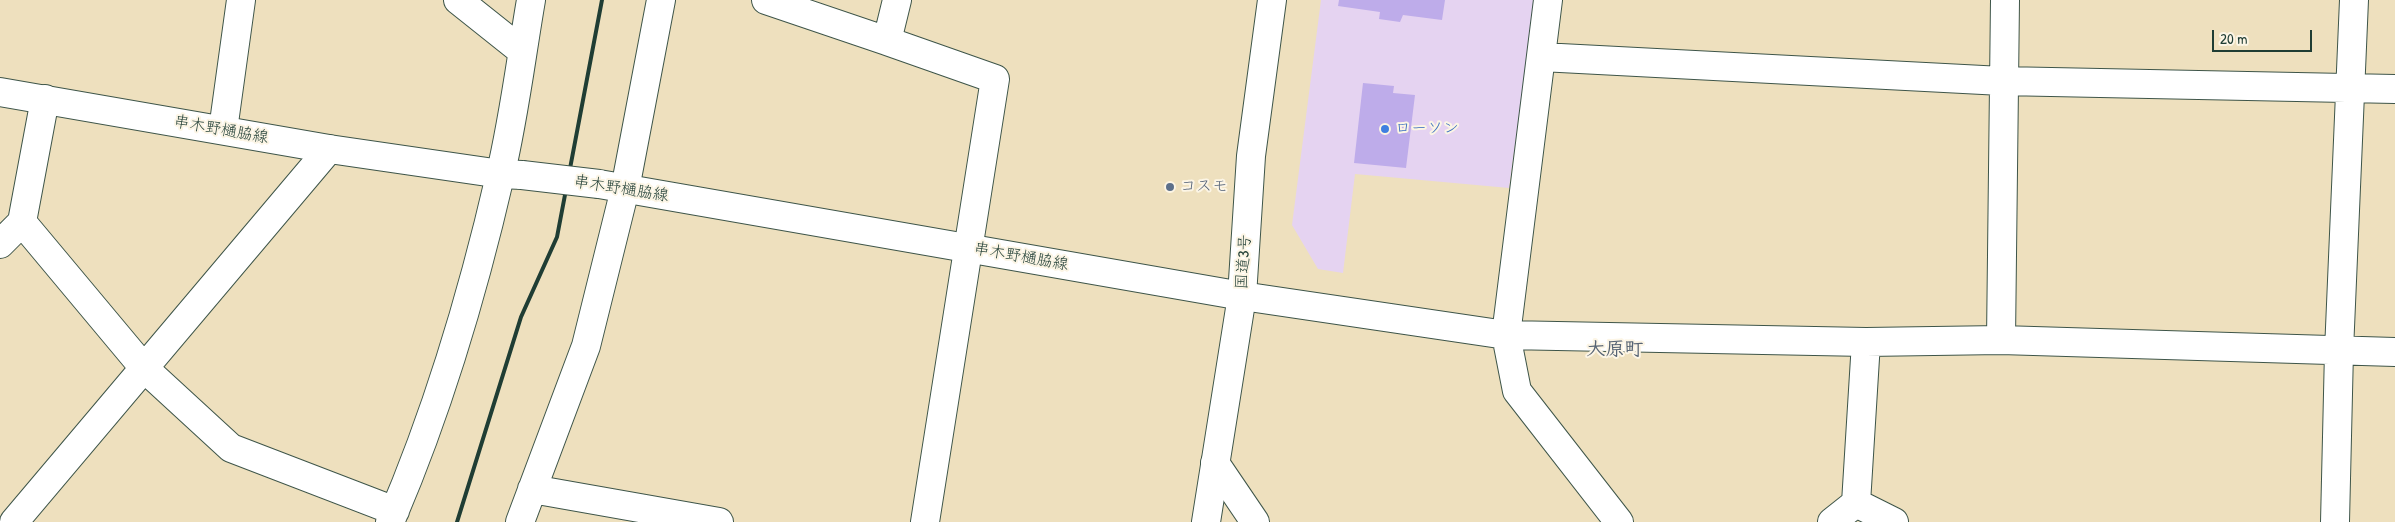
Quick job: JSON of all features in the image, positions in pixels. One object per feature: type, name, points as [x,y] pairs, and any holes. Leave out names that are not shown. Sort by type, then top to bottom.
[{"type":"main road","points":[[223,130],[241,0]]},
{"type":"main road","points":[[458,0],[522,51]]},
{"type":"main road","points":[[22,222],[144,368],[231,448],[392,516],[418,454],[511,175],[522,51],[531,0]]},
{"type":"main road","points":[[520,522],[586,346],[625,189],[661,0]]},
{"type":"main road","points":[[766,0],[887,40],[995,79],[970,248],[925,522]]},
{"type":"main road","points":[[887,40],[897,0]]},
{"type":"main road","name":"国道3号","points":[[1206,522],[1242,296],[1251,156],[1272,0]]},
{"type":"main road","points":[[1548,0],[1506,336],[1517,391],[1619,522]]},
{"type":"main road","points":[[2000,340],[2002,81],[2005,0]]},
{"type":"main road","points":[[2335,522],[2339,351],[2352,87],[2354,0]]},
{"type":"main road","points":[[1541,58],[2002,81],[2395,89]]},
{"type":"main road","name":"串木野樋脇線","points":[[0,92],[329,149],[511,175],[599,184],[1242,296],[1506,336],[1866,342],[2000,340],[2395,352]]},
{"type":"main road","points":[[0,244],[22,222],[45,100]]},
{"type":"main road","points":[[14,522],[329,149]]},
{"type":"main road","points":[[1832,522],[1856,503],[1866,342]]},
{"type":"main road","points":[[1215,462],[1255,522]]},
{"type":"main road","points":[[532,489],[720,522]]},
{"type":"main road","points":[[1856,503],[1894,522]]},
{"type":"shaded area","points":[[1321,0],[1535,0],[1509,188],[1355,174],[1343,273],[1318,269],[1292,225]]},
{"type":"building","points":[[1339,0],[1445,0],[1442,20],[1403,15],[1400,22],[1379,19],[1380,12],[1338,6]]},
{"type":"building","name":"ローソン","points":[[1363,83],[1394,86],[1393,93],[1415,95],[1406,168],[1354,163]]},
{"type":"railway","points":[[457,522],[521,317],[557,237],[602,0]]},
{"type":"place","name":"ローソン","points":[[1385,129]]},
{"type":"place","name":"コスモ","points":[[1170,187]]},
{"type":"district","name":"大原町","points":[[1615,350]]}]
